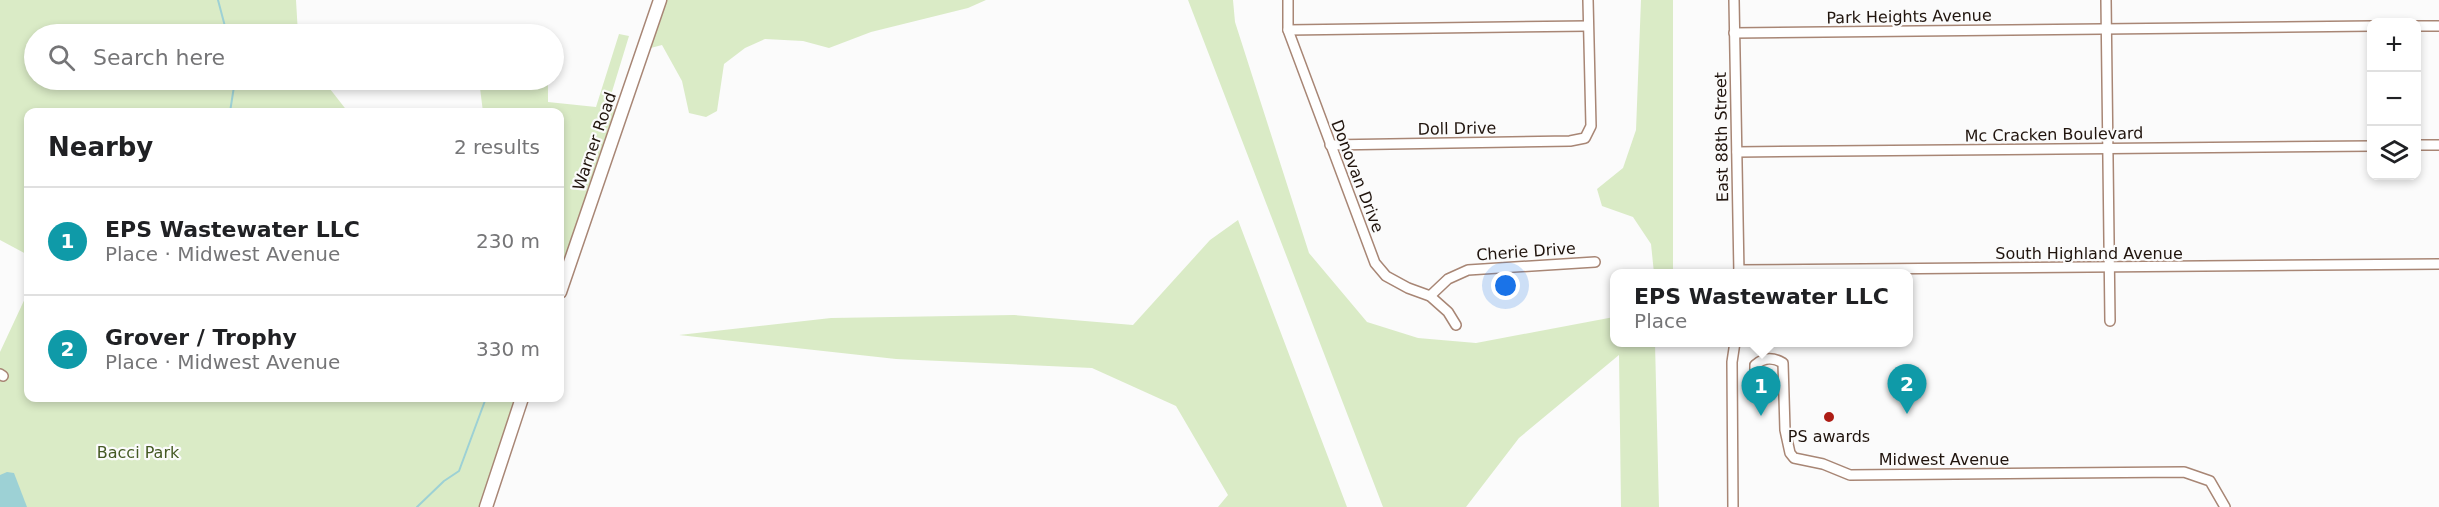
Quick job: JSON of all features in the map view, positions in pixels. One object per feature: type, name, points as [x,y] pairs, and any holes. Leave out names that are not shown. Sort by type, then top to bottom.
[{"type":"main road","name":"Warner Road","points":[[564,280],[660,0]]},
{"type":"main road","points":[[486,507],[521,402]]},
{"type":"street","name":"Donovan Drive","points":[[1287,0],[1287,30],[1375,263],[1386,276],[1408,288],[1430,296],[1448,312],[1456,325]]},
{"type":"street","points":[[1287,30],[1588,26],[1588,0]]},
{"type":"street","name":"East 88th Street","points":[[1734,0],[1739,269]]},
{"type":"street","points":[[2106,0],[2110,321]]},
{"type":"street","name":"Doll Drive","points":[[1330,145],[1570,141],[1585,138],[1591,126],[1588,26]]},
{"type":"street","name":"Park Heights Avenue","points":[[1734,33],[2367,26]]},
{"type":"street","points":[[2421,26],[2439,26]]},
{"type":"street","points":[[2421,145],[2439,145]]},
{"type":"street","name":"Mc Cracken Boulevard","points":[[1737,152],[2367,146]]},
{"type":"street","name":"Cherie Drive","points":[[1430,296],[1448,279],[1468,270],[1595,262]]},
{"type":"street","name":"South Highland Avenue","points":[[1913,270],[2439,264]]},
{"type":"street","points":[[1733,507],[1732,362],[1734,347]]},
{"type":"street","name":"Midwest Avenue","points":[[1755,381],[1755,365],[1762,359],[1777,359],[1783,363],[1785,430],[1790,453],[1794,458],[1823,464],[1850,475],[2184,472],[2210,481],[2225,507]]},
{"type":"green space","points":[[0,0],[296,0],[297,24],[24,24],[24,90],[331,90],[345,108],[24,108],[24,253],[0,240]]},
{"type":"green space","points":[[660,0],[986,0],[968,8],[871,32],[829,48],[803,41],[765,39],[745,48],[724,64],[717,111],[706,117],[689,113],[682,81],[662,45],[643,50]]},
{"type":"green space","points":[[1188,0],[1233,0],[1235,22],[1309,253],[1367,322],[1418,338],[1476,343],[1610,318],[1610,347],[1655,347],[1659,507],[1621,507],[1619,355],[1519,438],[1466,507],[1383,507]]},
{"type":"green space","points":[[1641,0],[1673,0],[1673,269],[1654,269],[1651,244],[1633,217],[1602,206],[1597,189],[1623,168],[1636,130]]},
{"type":"green space","points":[[619,34],[629,36],[607,108],[623,110],[564,280],[564,108],[482,108],[480,90],[548,90],[548,102],[596,107]]},
{"type":"green space","points":[[1238,220],[1347,507],[1218,507],[1228,495],[1176,406],[1092,368],[896,359],[679,335],[831,318],[1014,315],[1133,325],[1210,240]]},
{"type":"green space","name":"Bacci Park","points":[[24,301],[24,402],[521,402],[486,507],[0,507],[0,352]]},
{"type":"water","points":[[7,472],[14,473],[27,507],[0,507],[0,475]]},
{"type":"waterway","points":[[218,0],[224,24]]},
{"type":"waterway","points":[[231,108],[233,90]]},
{"type":"waterway","points":[[417,507],[444,481],[459,471],[485,402]]},
{"type":"place","name":"Grover / Trophy","points":[[1907,414]]},
{"type":"place","name":"EPS Wastewater LLC","points":[[1761,416]]},
{"type":"place","name":"PS awards","points":[[1829,417]]}]
